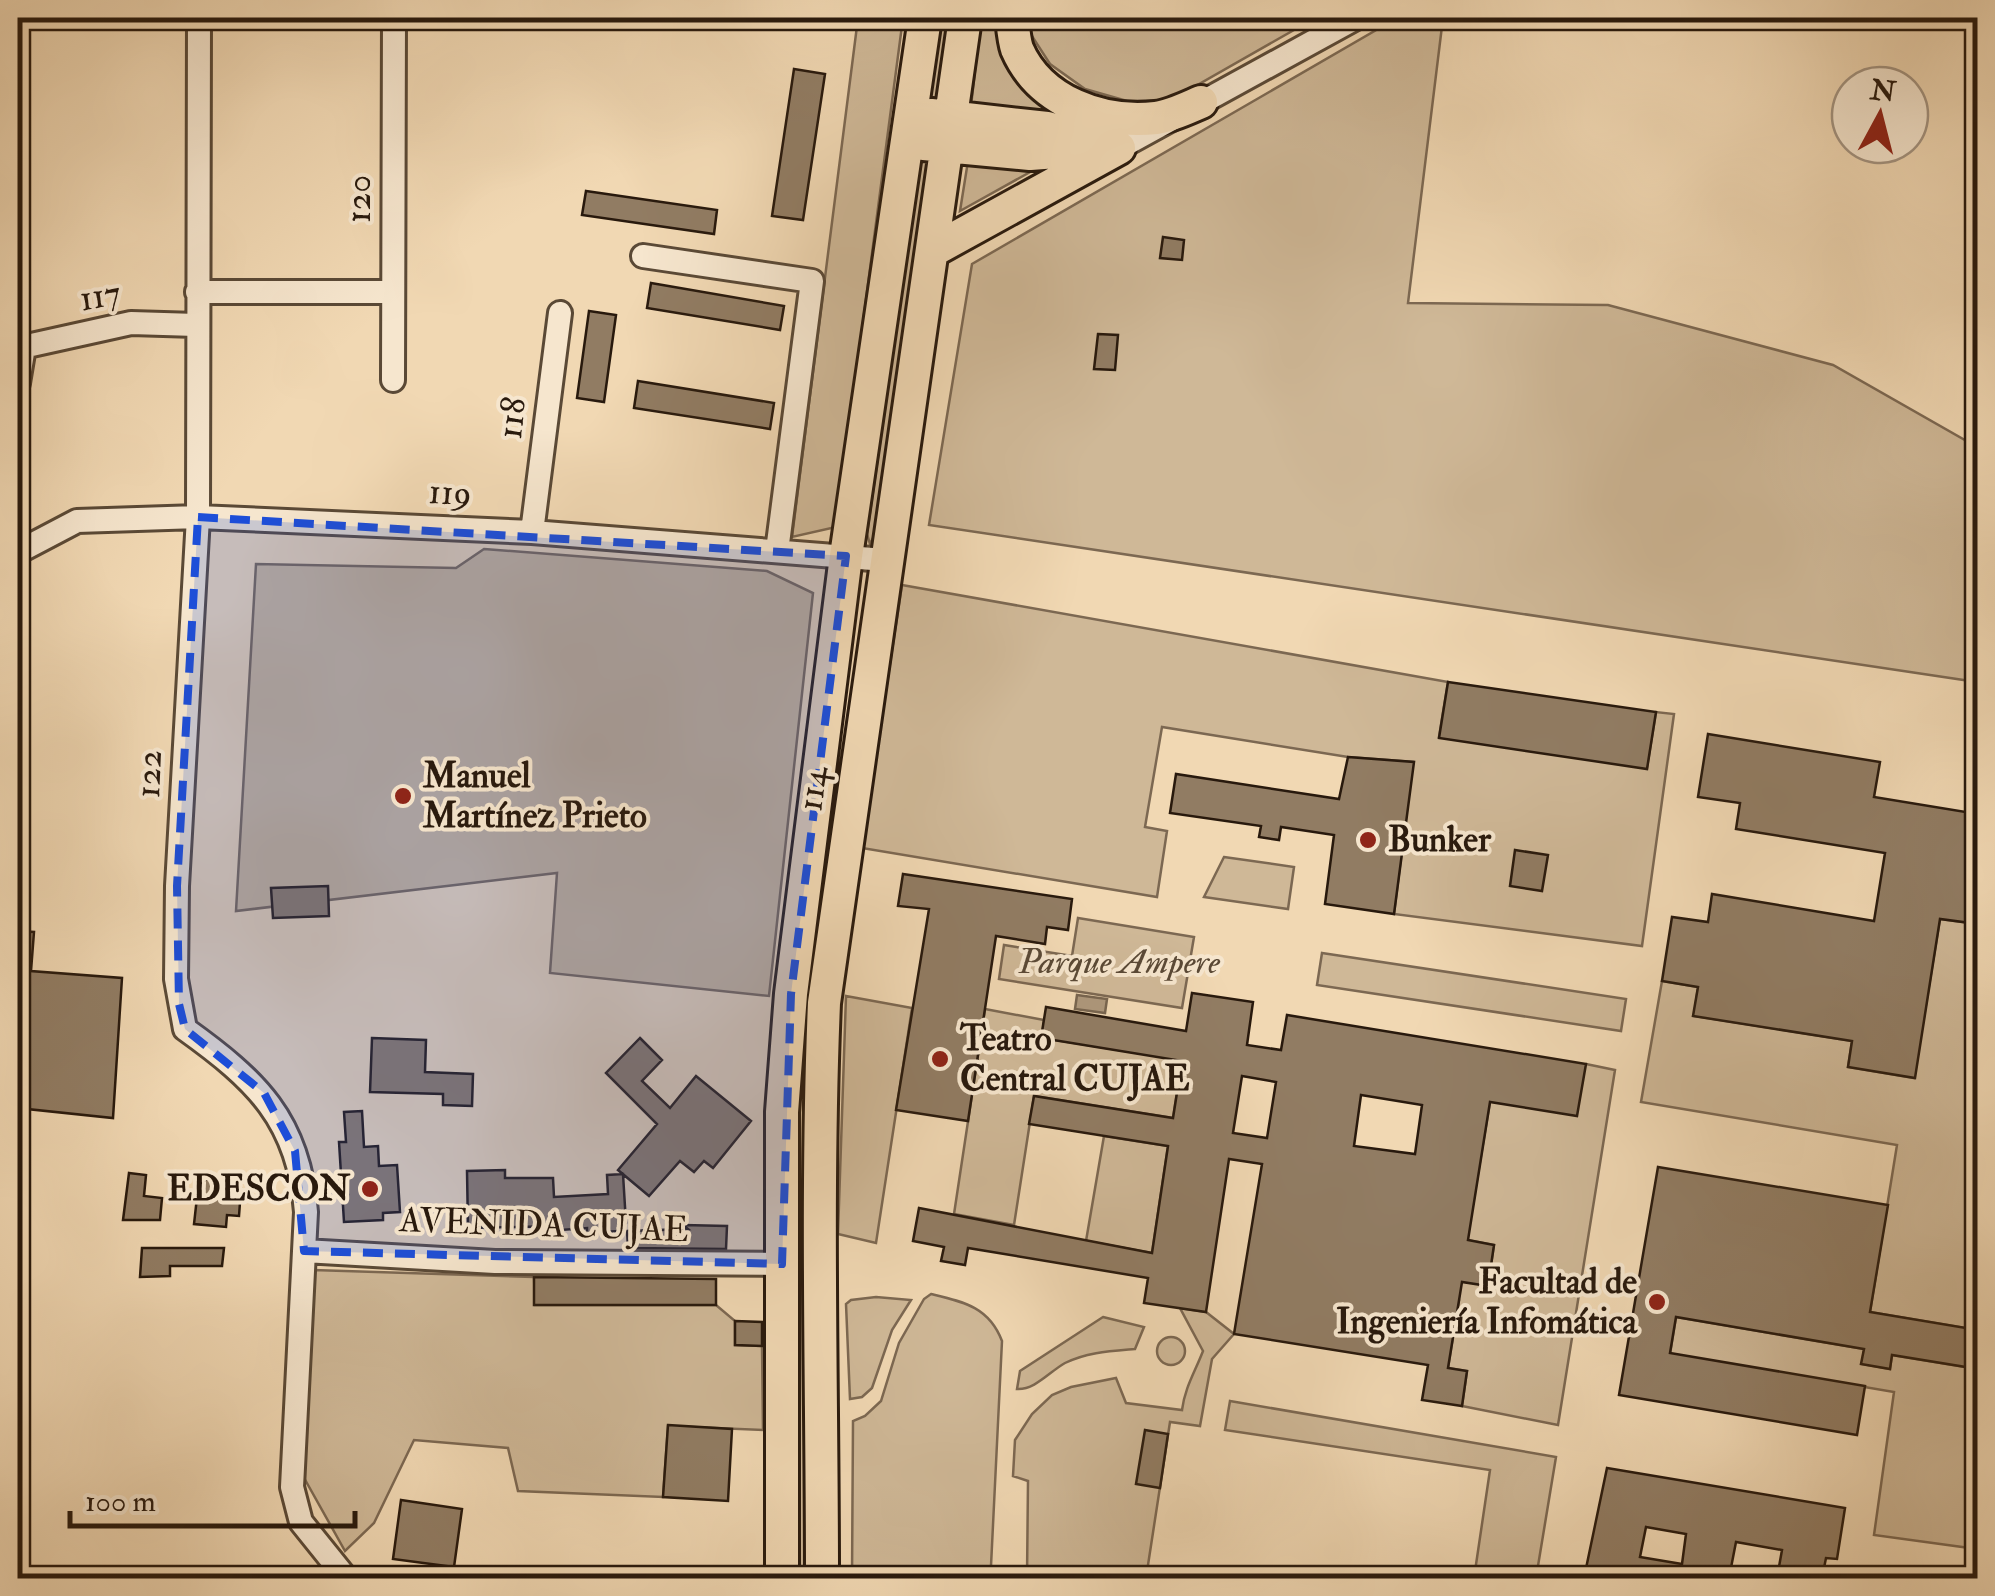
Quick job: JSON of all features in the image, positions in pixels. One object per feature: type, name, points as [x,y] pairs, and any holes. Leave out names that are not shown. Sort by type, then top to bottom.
[{"type":"highway","name":"114","points":[[782,1578],[782,1112],[791,994],[846,556],[925,18]]},
{"type":"highway","name":"114","points":[[822,1578],[818,1139],[824,1003],[965,18]]},
{"type":"highway","points":[[1012,18],[1017,48],[1039,82],[1075,107],[1116,119],[1160,118],[1201,102]]},
{"type":"highway","points":[[909,127],[949,132],[1030,154],[1119,148]]},
{"type":"highway","points":[[932,251],[1119,148]]},
{"type":"street","name":"122","points":[[199,18],[198,516],[176,979],[185,1029],[234,1064],[264,1093],[295,1150],[304,1183],[304,1251],[292,1487],[301,1522],[346,1578]]},
{"type":"street","name":"120","points":[[393,380],[394,18]]},
{"type":"street","points":[[1119,148],[1356,18]]},
{"type":"street","points":[[643,256],[812,280],[778,551]]},
{"type":"street","points":[[197,292],[393,292]]},
{"type":"street","name":"118","points":[[532,532],[560,313]]},
{"type":"street","name":"117","points":[[21,347],[131,323],[196,324]]},
{"type":"street","points":[[18,383],[21,347]]},
{"type":"street","name":"119","points":[[18,552],[77,522],[198,516],[532,532],[885,560]]},
{"type":"street","name":"AVENIDA CUJAE","points":[[304,1251],[495,1262],[782,1264]]},
{"type":"highlighted area","points":[[198,517],[846,556],[791,994],[782,1264],[304,1251],[295,1151],[264,1093],[185,1029],[179,1004],[177,886]]},
{"type":"green space","points":[[858,18],[903,18],[836,527],[792,537]]},
{"type":"green space","points":[[941,18],[952,18],[876,532],[870,544],[867,534]]},
{"type":"green space","points":[[981,18],[1000,18],[1064,116],[971,106]]},
{"type":"green space","points":[[1025,18],[1315,18],[1171,100],[1127,101],[1085,89],[1050,64],[1028,30]]},
{"type":"green space","points":[[1397,18],[1443,18],[1408,303],[1608,305],[1833,365],[1977,447],[1977,682],[929,525],[972,264]]},
{"type":"green space","points":[[968,161],[1041,166],[960,211]]},
{"type":"green space","points":[[484,549],[767,571],[813,593],[769,996],[550,973],[557,873],[236,911],[256,564],[456,568]]},
{"type":"green space","points":[[902,585],[1448,682],[1439,737],[1647,768],[1656,712],[1674,714],[1642,946],[1394,914],[1413,762],[1348,757],[1162,727],[1145,827],[1167,831],[1157,897],[862,848]]},
{"type":"green space","points":[[1224,857],[1294,867],[1288,909],[1204,897]]},
{"type":"green space","name":"Parque Ampere","points":[[1078,918],[1194,937],[1182,1008],[999,979],[1004,945],[1072,956]]},
{"type":"green space","points":[[1940,919],[1977,924],[1977,1330],[1870,1312],[1897,1145],[1641,1102],[1662,981],[1698,987],[1694,1016],[1852,1041],[1848,1067],[1914,1078]]},
{"type":"green space","points":[[1322,953],[1626,999],[1621,1031],[1317,985]]},
{"type":"green space","points":[[846,996],[912,1008],[876,1243],[838,1234]]},
{"type":"green space","points":[[985,1009],[1044,1020],[1042,1038],[1182,1060],[1173,1118],[1034,1096],[1014,1225],[954,1214]]},
{"type":"green space","points":[[1586,1064],[1615,1070],[1558,1425],[1462,1406],[1467,1371],[1448,1368],[1459,1300],[1424,1276],[1488,1285],[1494,1245],[1467,1240],[1490,1102]]},
{"type":"green space","points":[[1104,1136],[1168,1146],[1152,1253],[1086,1241]]},
{"type":"green space","points":[[313,1270],[534,1277],[535,1305],[716,1305],[735,1321],[735,1345],[762,1346],[763,1430],[668,1426],[663,1497],[518,1491],[508,1448],[414,1440],[374,1523],[345,1551],[303,1476]]},
{"type":"green space","points":[[810,1272],[806,1578],[800,1578],[797,1549],[800,1273]]},
{"type":"green space","points":[[931,1294],[965,1303],[983,1313],[1002,1341],[991,1566],[982,1578],[852,1578],[853,1421],[881,1401],[899,1343],[924,1299]]},
{"type":"green space","points":[[876,1297],[911,1300],[892,1330],[872,1388],[862,1397],[850,1399],[846,1304]]},
{"type":"green space","points":[[1180,1308],[1206,1312],[1234,1334],[1212,1359],[1200,1426],[1170,1422],[1146,1578],[1027,1578],[1028,1481],[1013,1476],[1015,1440],[1032,1414],[1052,1395],[1116,1378],[1126,1403],[1182,1410],[1203,1351]]},
{"type":"green space","points":[[1103,1317],[1144,1327],[1135,1349],[1073,1359],[1036,1384],[1017,1389],[1020,1371]]},
{"type":"green space","points":[[1676,1317],[1864,1349],[1862,1364],[1890,1369],[1892,1355],[1977,1369],[1977,1549],[1874,1535],[1894,1392],[1670,1354]]},
{"type":"green space","points":[[1171,1337],[1181,1341],[1185,1351],[1181,1361],[1171,1365],[1161,1361],[1157,1351],[1161,1341]]},
{"type":"green space","points":[[1230,1401],[1556,1457],[1536,1578],[1474,1578],[1490,1470],[1225,1430]]},
{"type":"shaded area","points":[[1077,995],[1107,999],[1105,1013],[1075,1009]]},
{"type":"building","points":[[794,69],[825,74],[803,220],[772,216]]},
{"type":"building","points":[[586,191],[717,210],[714,234],[582,215]]},
{"type":"building","points":[[1163,237],[1184,240],[1182,260],[1160,258]]},
{"type":"building","points":[[651,283],[784,306],[780,330],[647,308]]},
{"type":"building","points":[[589,311],[616,315],[604,402],[577,398]]},
{"type":"building","points":[[1098,334],[1118,335],[1115,370],[1094,369]]},
{"type":"building","points":[[638,381],[774,403],[770,429],[634,408]]},
{"type":"building","points":[[1448,682],[1656,712],[1647,769],[1439,738]]},
{"type":"building","points":[[1708,734],[1880,762],[1874,797],[1978,814],[1978,924],[1940,919],[1915,1078],[1848,1067],[1852,1041],[1693,1016],[1698,987],[1662,981],[1672,917],[1708,922],[1712,894],[1874,921],[1885,853],[1736,829],[1740,803],[1698,797]]},
{"type":"building","name":"Bunker","points":[[1348,757],[1414,762],[1394,914],[1325,904],[1334,835],[1281,827],[1279,840],[1259,837],[1261,826],[1170,813],[1176,774],[1339,799]]},
{"type":"building","points":[[1515,850],[1548,855],[1542,891],[1510,886]]},
{"type":"building","points":[[903,874],[1072,899],[1068,930],[1047,927],[1045,944],[996,936],[968,1121],[896,1110],[929,909],[898,906]]},
{"type":"building","points":[[328,886],[329,916],[273,918],[271,888]]},
{"type":"building","points":[[18,931],[34,932],[31,971],[122,978],[113,1118],[18,1108]]},
{"type":"building","points":[[1192,993],[1253,1002],[1247,1045],[1281,1050],[1287,1015],[1586,1064],[1577,1116],[1490,1102],[1468,1240],[1494,1245],[1488,1286],[1462,1282],[1448,1368],[1467,1371],[1462,1406],[1422,1400],[1428,1365],[1234,1334],[1262,1164],[1229,1159],[1206,1312],[1144,1303],[1148,1278],[968,1248],[965,1265],[941,1261],[944,1247],[913,1241],[919,1208],[1152,1253],[1168,1146],[1029,1124],[1034,1096],[1173,1118],[1182,1061],[1041,1038],[1046,1007],[1186,1031]],"holes":[[[1242,1076],[1276,1082],[1267,1138],[1233,1133]],[[1361,1095],[1422,1105],[1415,1154],[1354,1146]]]},
{"type":"building","points":[[372,1038],[426,1040],[425,1072],[473,1074],[472,1106],[443,1105],[443,1094],[370,1092]]},
{"type":"building","points":[[640,1038],[662,1060],[642,1081],[670,1108],[696,1076],[751,1121],[713,1168],[704,1161],[694,1172],[680,1161],[649,1196],[618,1170],[657,1124],[606,1073]]},
{"type":"building","name":"EDESCON","points":[[362,1111],[364,1147],[378,1146],[379,1166],[397,1165],[400,1212],[383,1213],[383,1220],[344,1222],[339,1142],[346,1142],[344,1112]]},
{"type":"building","points":[[1658,1167],[1888,1205],[1870,1312],[1978,1330],[1978,1369],[1892,1355],[1890,1369],[1861,1364],[1864,1349],[1676,1317],[1670,1353],[1865,1386],[1857,1435],[1619,1395]]},
{"type":"building","points":[[505,1170],[505,1178],[553,1178],[554,1197],[608,1194],[607,1175],[623,1174],[626,1223],[619,1231],[587,1233],[587,1228],[561,1230],[561,1226],[468,1228],[467,1171]]},
{"type":"building","points":[[129,1173],[146,1175],[144,1196],[162,1198],[160,1220],[123,1220]]},
{"type":"building","points":[[199,1179],[224,1180],[223,1193],[241,1189],[239,1216],[227,1215],[226,1227],[194,1224]]},
{"type":"building","points":[[683,1225],[727,1226],[726,1249],[628,1248],[627,1231],[688,1229]]},
{"type":"building","points":[[142,1248],[224,1248],[222,1266],[170,1266],[170,1276],[140,1277]]},
{"type":"building","points":[[534,1277],[716,1279],[716,1305],[534,1305]]},
{"type":"building","points":[[735,1321],[762,1322],[762,1346],[735,1345]]},
{"type":"building","points":[[668,1425],[732,1429],[728,1501],[663,1497]]},
{"type":"building","points":[[1145,1430],[1168,1434],[1160,1488],[1136,1484]]},
{"type":"building","points":[[1607,1468],[1845,1508],[1837,1559],[1826,1558],[1822,1578],[1777,1578],[1782,1550],[1736,1542],[1729,1578],[1584,1578]],"holes":[[[1646,1527],[1686,1534],[1682,1564],[1640,1557]]]},
{"type":"building","points":[[401,1500],[462,1509],[454,1567],[393,1559]]},
{"type":"place","name":"Manuel Martínez Prieto","points":[[403,796]]},
{"type":"place","name":"Bunker","points":[[1368,840]]},
{"type":"place","name":"Teatro Central CUJAE","points":[[940,1059]]},
{"type":"place","name":"EDESCON","points":[[370,1189]]},
{"type":"place","name":"Facultad de Ingeniería Infomática","points":[[1657,1302]]}]
